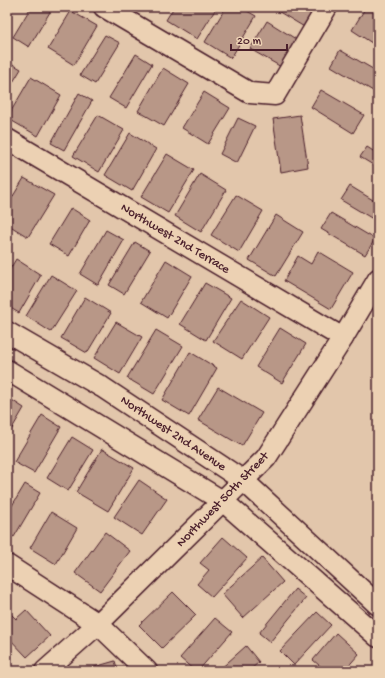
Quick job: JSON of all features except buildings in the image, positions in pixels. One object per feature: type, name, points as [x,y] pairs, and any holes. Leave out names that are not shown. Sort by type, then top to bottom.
[{"type":"street","points":[[104,7],[133,14],[250,92],[275,95],[327,7]]},
{"type":"street","name":"Northwest 2nd Terrace","points":[[7,139],[343,338]]},
{"type":"street","name":"Northwest 50th Street","points":[[45,671],[98,624],[224,502],[266,458],[343,338],[378,278]]},
{"type":"street","name":"Northwest 2nd Avenue","points":[[7,332],[102,387],[244,481],[378,605]]},
{"type":"street","points":[[7,370],[224,502],[378,637]]},
{"type":"street","points":[[7,565],[98,624],[148,671]]}]
